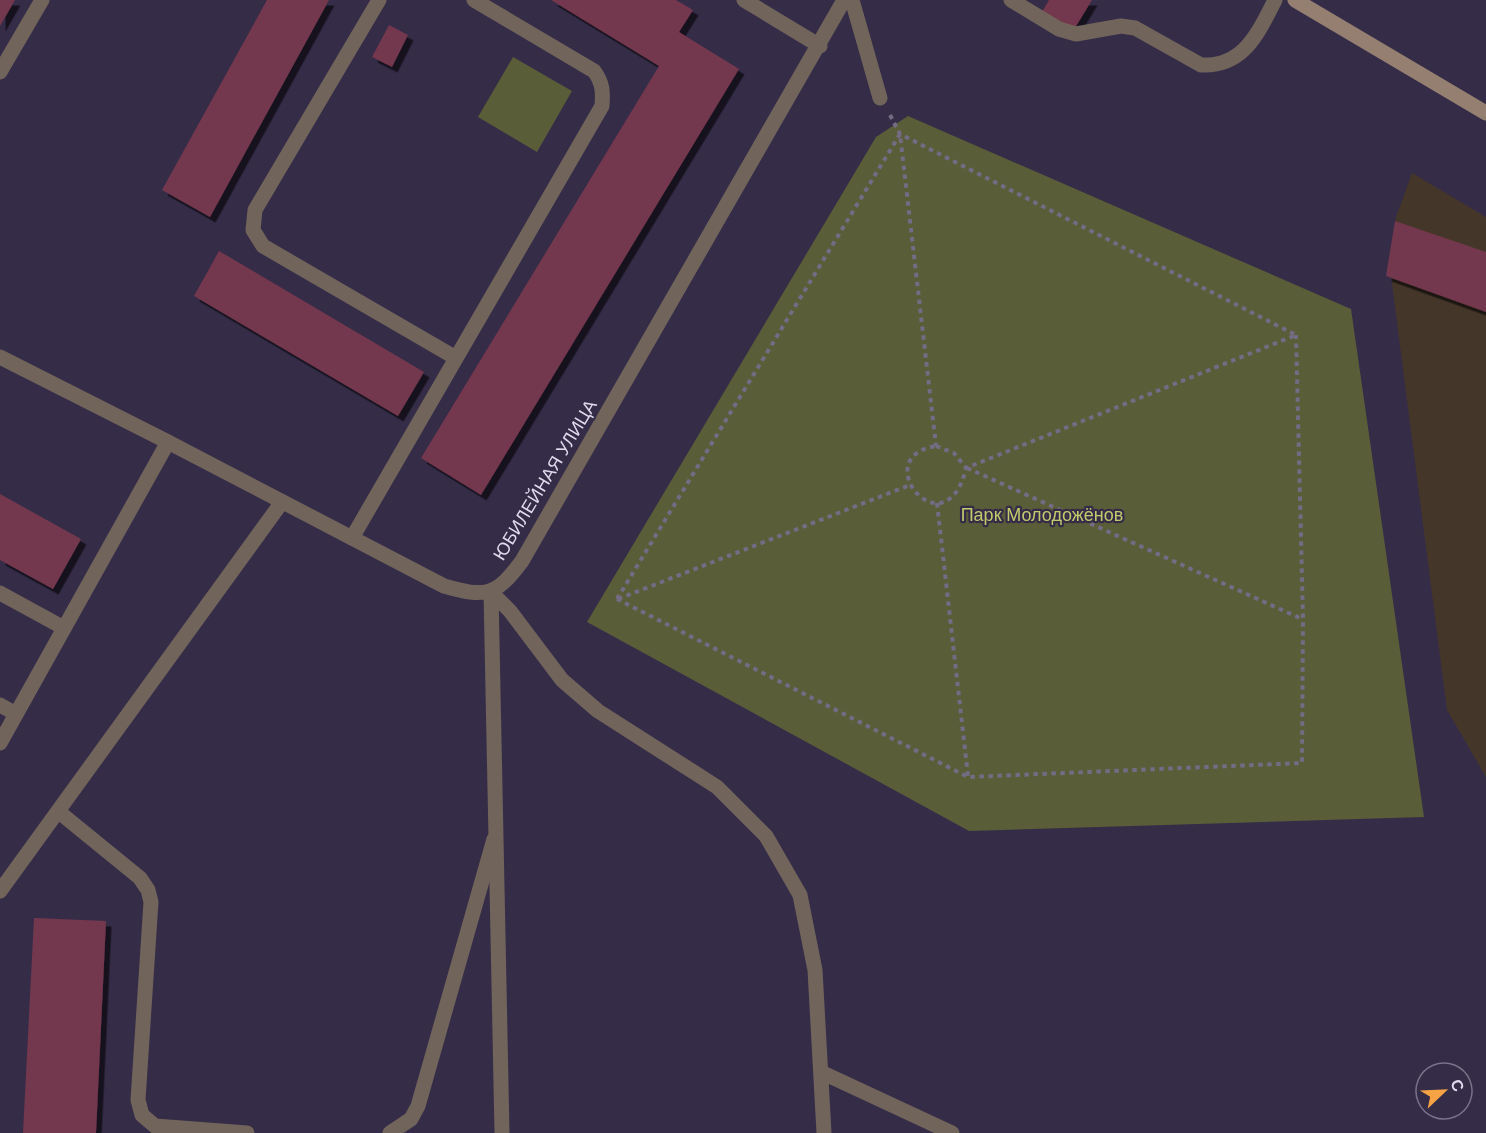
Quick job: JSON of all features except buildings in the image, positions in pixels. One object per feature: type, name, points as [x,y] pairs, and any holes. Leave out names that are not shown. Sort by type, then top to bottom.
[{"type":"main road","points":[[1295,0],[1486,113]]},
{"type":"street","points":[[0,72],[42,0]]},
{"type":"street","points":[[379,0],[255,210],[253,230],[263,246],[456,358]]},
{"type":"street","points":[[352,538],[597,117],[603,92],[601,80],[594,71],[474,0]]},
{"type":"street","points":[[744,0],[820,46]]},
{"type":"street","name":"ЮБИЛЕЙНАЯ УЛИЦА","points":[[491,592],[508,580],[522,561],[820,46],[844,0]]},
{"type":"street","points":[[852,0],[880,98]]},
{"type":"street","points":[[1011,0],[1059,29],[1076,33],[1121,26],[1135,28],[1201,65],[1213,66],[1226,63],[1252,43],[1275,0]]},
{"type":"street","points":[[0,357],[444,586],[468,593],[491,592],[510,611],[562,680],[598,711],[717,787],[766,836],[800,895],[815,970],[823,1073],[824,1133]]},
{"type":"street","points":[[0,743],[168,442]]},
{"type":"street","points":[[0,891],[282,502]]},
{"type":"street","points":[[491,592],[502,1133]]},
{"type":"street","points":[[0,593],[64,628]]},
{"type":"street","points":[[0,705],[16,714]]},
{"type":"street","points":[[58,812],[140,878],[148,890],[151,902],[138,1100],[142,1115],[155,1126],[247,1133]]},
{"type":"street","points":[[390,1133],[411,1119],[418,1106],[496,833]]},
{"type":"street","points":[[823,1073],[952,1133]]},
{"type":"path","points":[[880,98],[900,134],[936,446]]},
{"type":"path","points":[[900,134],[1296,335]]},
{"type":"path","points":[[617,599],[900,134]]},
{"type":"path","points":[[1296,335],[966,468],[958,492],[949,500],[937,503],[926,501],[916,495],[907,474],[910,463],[917,453],[936,446],[954,453],[966,468],[1303,619]]},
{"type":"path","points":[[617,599],[968,777],[1302,763],[1303,619],[1296,335]]},
{"type":"path","points":[[617,599],[910,485]]},
{"type":"path","points":[[937,503],[968,777]]},
{"type":"shaded area","points":[[1412,173],[1486,217],[1486,777],[1447,710],[1391,276],[1396,217]]},
{"type":"green space","points":[[513,57],[572,91],[537,152],[478,117]]},
{"type":"green space","name":"Парк Молодожёнов","points":[[908,116],[1351,309],[1424,817],[969,831],[587,622],[876,137]]}]
